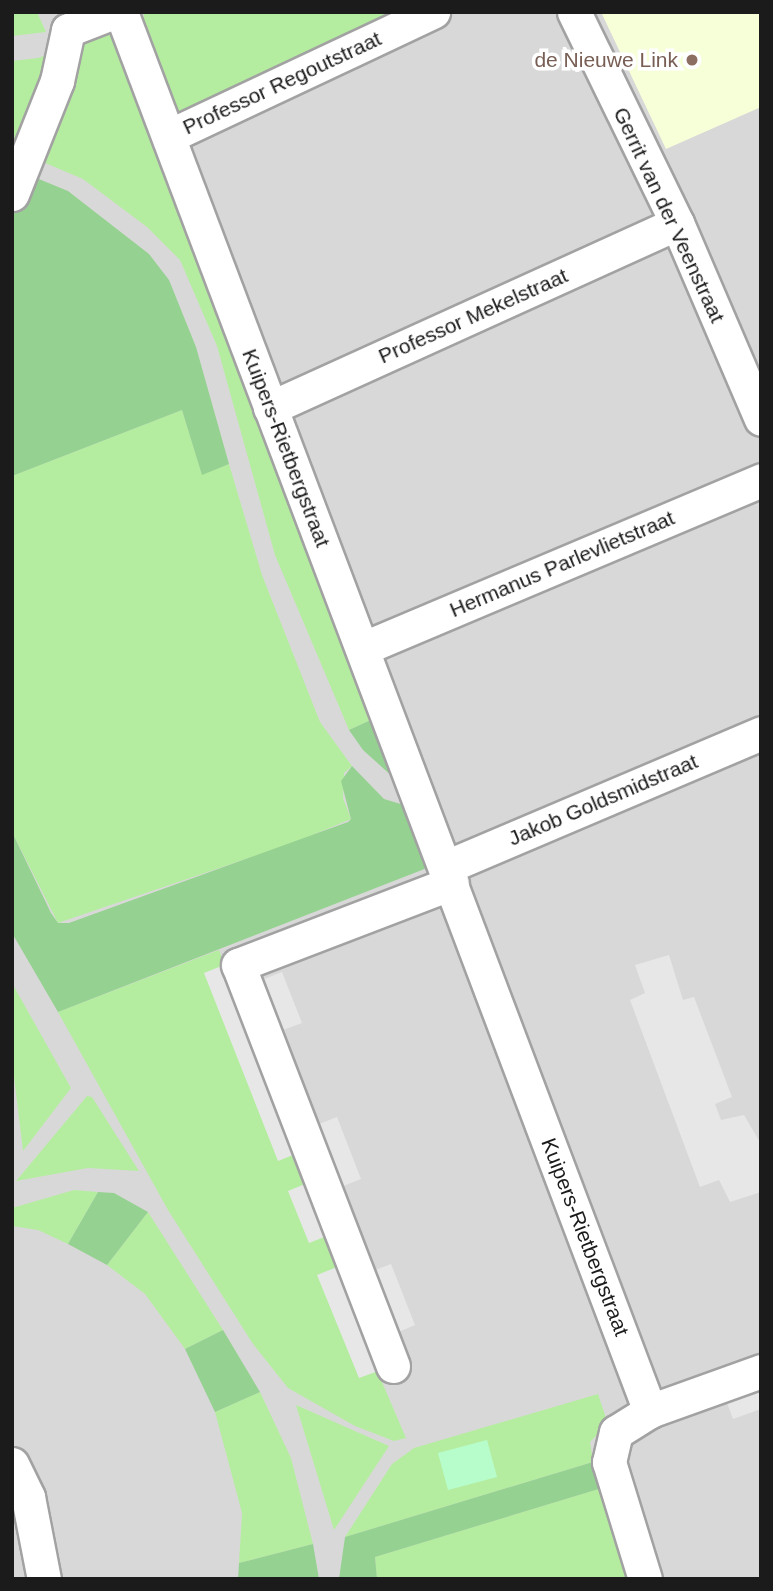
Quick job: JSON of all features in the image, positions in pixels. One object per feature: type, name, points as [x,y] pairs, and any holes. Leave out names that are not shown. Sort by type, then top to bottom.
[{"type":"street","points":[[12,194],[57,81],[64,21],[114,12]]},
{"type":"street","name":"Kuipers-Rietbergstraat","points":[[121,12],[650,1411]]},
{"type":"street","name":"Professor Regoutstraat","points":[[169,136],[433,12]]},
{"type":"street","name":"Gerrit van der Veenstraat","points":[[573,12],[677,223],[761,419]]},
{"type":"street","name":"Professor Mekelstraat","points":[[270,408],[677,223]]},
{"type":"street","name":"Hermanus Parlevlietstraat","points":[[363,648],[761,480]]},
{"type":"street","name":"Jakob Goldsmidstraat","points":[[449,875],[761,733]]},
{"type":"street","points":[[393,1366],[238,965],[449,875]]},
{"type":"street","points":[[645,1579],[609,1462],[616,1432],[650,1411],[761,1371]]},
{"type":"street","points":[[12,1464],[28,1497],[44,1579]]},
{"type":"shaded area","points":[[12,12],[761,12],[761,1579],[12,1579]]},
{"type":"shaded area","name":"de Nieuwe Link","points":[[601,12],[761,12],[761,107],[666,149]]},
{"type":"shaded area","points":[[249,955],[259,981],[282,972],[302,1023],[278,1032],[314,1126],[337,1117],[361,1179],[341,1187],[355,1225],[309,1243],[288,1191],[310,1182],[298,1153],[278,1161],[204,973]]},
{"type":"shaded area","points":[[669,955],[683,1000],[694,997],[732,1097],[715,1104],[721,1120],[744,1115],[761,1144],[761,1192],[730,1202],[719,1180],[700,1187],[630,1000],[645,993],[635,965]]},
{"type":"shaded area","points":[[367,1255],[373,1271],[391,1264],[415,1325],[396,1333],[381,1370],[359,1378],[317,1275]]},
{"type":"shaded area","points":[[761,1387],[761,1409],[733,1419],[726,1400]]},
{"type":"green space","points":[[12,12],[37,12],[46,32],[12,36]]},
{"type":"green space","points":[[144,12],[396,12],[188,115],[176,111],[143,24]]},
{"type":"green space","points":[[114,31],[373,719],[349,730],[275,555],[217,346],[180,260],[147,227],[83,179],[12,149],[12,61],[38,58]]},
{"type":"green space","points":[[12,168],[68,191],[149,254],[169,280],[196,347],[229,464],[202,475],[182,410],[12,476]]},
{"type":"green space","points":[[182,410],[202,474],[229,464],[262,575],[320,722],[352,766],[344,773],[343,798],[351,819],[293,843],[58,923],[12,832],[12,476]]},
{"type":"green space","points":[[373,719],[394,778],[363,750],[349,730]]},
{"type":"green space","points":[[352,766],[384,799],[404,805],[427,868],[58,1012],[12,933],[12,832],[51,913],[58,923],[69,923],[348,822],[351,819],[341,781]]},
{"type":"green space","points":[[219,950],[376,1368],[406,1438],[394,1441],[355,1426],[288,1388],[253,1344],[168,1210],[58,1012]]},
{"type":"green space","points":[[12,983],[71,1088],[23,1151],[12,1060]]},
{"type":"green space","points":[[87,1096],[92,1097],[139,1171],[88,1168],[16,1181]]},
{"type":"green space","points":[[74,1190],[98,1192],[68,1244],[38,1230],[12,1226],[12,1208]]},
{"type":"green space","points":[[98,1192],[114,1193],[148,1212],[107,1265],[68,1244]]},
{"type":"green space","points":[[148,1212],[223,1330],[185,1349],[145,1294],[107,1265]]},
{"type":"green space","points":[[223,1330],[260,1392],[215,1412],[185,1349]]},
{"type":"green space","points":[[260,1392],[291,1458],[313,1544],[239,1563],[242,1513],[215,1412]]},
{"type":"green space","points":[[598,1394],[608,1424],[590,1442],[593,1462],[345,1537],[392,1464],[414,1448]]},
{"type":"green space","points":[[296,1405],[389,1446],[334,1530]]},
{"type":"green space","points":[[487,1440],[497,1477],[448,1490],[438,1453]]},
{"type":"green space","points":[[593,1462],[602,1488],[375,1557],[377,1579],[339,1579],[345,1537]]},
{"type":"green space","points":[[602,1488],[633,1579],[377,1579],[375,1557]]},
{"type":"green space","points":[[313,1544],[319,1579],[238,1579],[239,1563]]},
{"type":"place","name":"de Nieuwe Link","points":[[692,60]]}]
